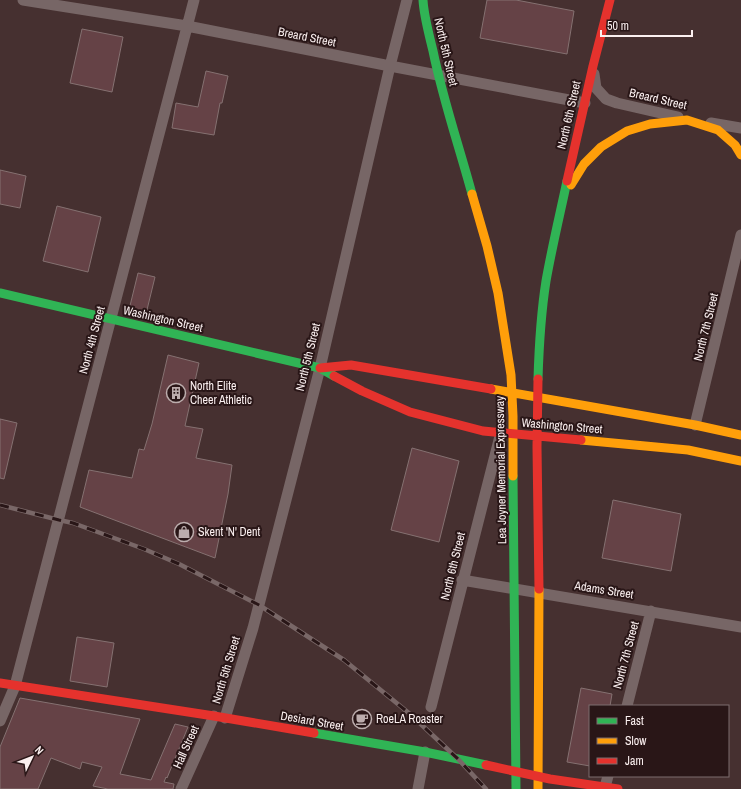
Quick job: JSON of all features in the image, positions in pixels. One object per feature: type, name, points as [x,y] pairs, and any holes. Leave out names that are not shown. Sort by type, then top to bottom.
[{"type":"main road","name":"North 5th Street","points":[[423,0],[424,12],[438,75],[462,156]]},
{"type":"main road","name":"North 6th Street","points":[[538,789],[539,587],[537,446],[540,329],[546,282],[555,235],[593,66],[610,0]]},
{"type":"main road","points":[[564,197],[584,164],[601,147],[627,131],[650,124],[687,120],[718,130],[735,145],[741,155]]},
{"type":"main road","name":"Lea Joyner Memorial Expressway","points":[[462,156],[487,246],[498,293],[511,375],[513,424],[516,789]]},
{"type":"main road","name":"Washington Street","points":[[0,293],[320,368],[362,391],[410,412],[483,431],[688,450],[741,461]]},
{"type":"main road","name":"Washington Street","points":[[320,368],[351,365],[695,425],[741,435]]},
{"type":"main road","name":"Desiard Street","points":[[0,683],[220,717],[425,752],[550,779],[618,789]]},
{"type":"street","name":"Breard Street","points":[[23,0],[187,26],[585,103]]},
{"type":"street","name":"North 4th Street","points":[[0,721],[15,686],[194,0]]},
{"type":"street","name":"North 5th Street","points":[[220,717],[253,628],[320,368],[390,66],[407,0]]},
{"type":"street","name":"Breard Street","points":[[593,66],[596,88],[606,98],[617,103],[687,120],[741,128]]},
{"type":"street","name":"North 7th Street","points":[[695,425],[741,235]]},
{"type":"street","name":"North 6th Street","points":[[431,707],[462,580],[501,432]]},
{"type":"street","name":"Adams Street","points":[[462,580],[741,627]]},
{"type":"street","name":"North 7th Street","points":[[626,705],[651,611]]},
{"type":"street","name":"Hall Street","points":[[182,789],[220,717]]},
{"type":"street","points":[[418,789],[425,752]]},
{"type":"street","points":[[605,787],[608,777]]},
{"type":"building","points":[[487,0],[516,0],[574,11],[567,54],[480,38]]},
{"type":"building","points":[[82,29],[123,37],[112,92],[70,83]]},
{"type":"building","points":[[206,71],[228,76],[222,103],[220,103],[214,135],[172,128],[176,103],[198,107]]},
{"type":"building","points":[[0,170],[26,176],[20,208],[0,204]]},
{"type":"building","points":[[57,206],[101,217],[88,272],[43,261]]},
{"type":"building","points":[[138,273],[155,277],[145,318],[128,314]]},
{"type":"building","points":[[168,355],[199,363],[185,426],[203,429],[196,458],[232,465],[228,494],[215,558],[80,507],[89,470],[132,478],[139,449],[144,450],[152,424]]},
{"type":"building","points":[[0,419],[17,423],[4,479],[0,478]]},
{"type":"building","points":[[412,448],[459,461],[439,542],[391,530]]},
{"type":"building","points":[[613,500],[681,514],[671,571],[602,558]]},
{"type":"building","points":[[77,637],[114,643],[107,687],[70,681]]},
{"type":"building","points":[[581,688],[612,694],[610,705],[589,705],[589,766],[567,762]]},
{"type":"building","points":[[20,698],[140,719],[120,774],[151,780],[175,724],[188,727],[164,782],[174,784],[173,789],[108,789],[93,786],[102,767],[82,762],[80,769],[51,758],[38,789],[0,789],[0,747]]},
{"type":"railway","points":[[0,505],[73,523],[144,549],[179,564],[259,605],[344,660],[410,714],[458,759],[486,789]]},
{"type":"traffic: fast","points":[[423,0],[424,13],[441,87],[472,194]]},
{"type":"traffic: fast","points":[[538,379],[540,330],[546,281],[567,181]]},
{"type":"traffic: fast","points":[[0,293],[320,368],[334,376]]},
{"type":"traffic: fast","points":[[513,476],[516,789]]},
{"type":"traffic: fast","points":[[314,733],[425,752],[486,765]]},
{"type":"traffic: slow","points":[[571,185],[584,164],[601,147],[627,131],[650,124],[687,120],[718,130],[735,145],[741,155]]},
{"type":"traffic: slow","points":[[472,194],[487,246],[498,293],[511,375],[513,476]]},
{"type":"traffic: slow","points":[[491,389],[695,425],[741,435]]},
{"type":"traffic: slow","points":[[581,440],[688,450],[741,461]]},
{"type":"traffic: slow","points":[[538,789],[539,589]]},
{"type":"traffic: jam","points":[[567,181],[593,66],[610,0]]},
{"type":"traffic: jam","points":[[320,368],[351,365],[491,389]]},
{"type":"traffic: jam","points":[[334,376],[362,391],[410,412],[483,431],[581,440]]},
{"type":"traffic: jam","points":[[538,379],[537,447],[539,589]]},
{"type":"traffic: jam","points":[[0,683],[314,733]]},
{"type":"traffic: jam","points":[[486,765],[550,779],[618,789]]},
{"type":"place","name":"North Elite Cheer Athletic","points":[[176,393]]},
{"type":"place","name":"Skent 'N' Dent","points":[[184,532]]},
{"type":"place","name":"RoeLA Roaster","points":[[362,719]]}]
